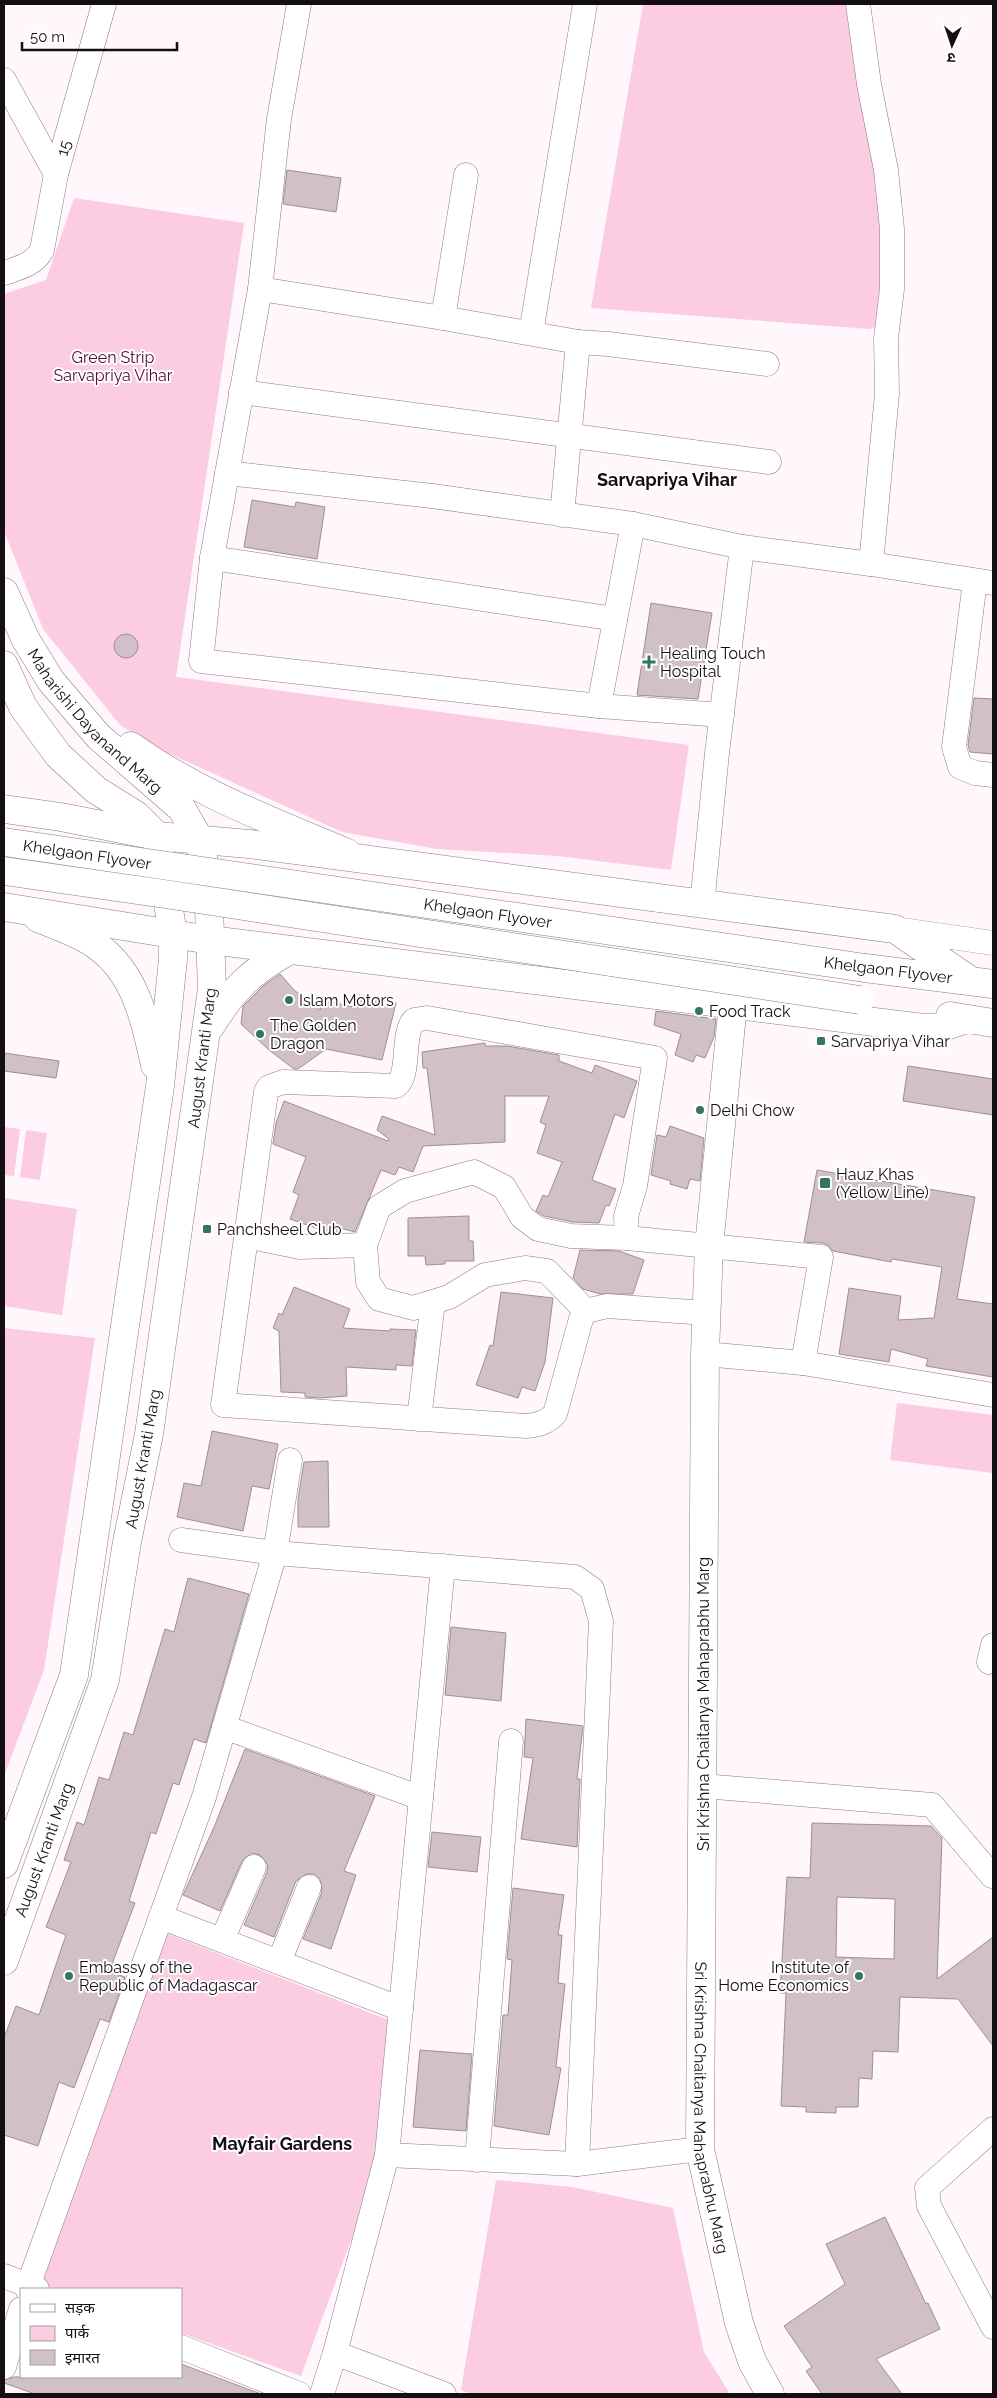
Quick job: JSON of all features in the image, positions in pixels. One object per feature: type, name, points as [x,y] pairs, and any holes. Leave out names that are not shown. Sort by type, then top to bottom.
[{"type":"main road","name":"Maharishi Dayanand Marg","points":[[4,592],[36,656],[51,681],[98,736],[182,809],[199,839],[208,881],[210,940]]},
{"type":"main road","points":[[4,665],[23,707],[58,755],[96,790],[136,816],[157,836]]},
{"type":"main road","points":[[71,703],[149,759],[165,768],[244,809],[360,859]]},
{"type":"main road","points":[[4,810],[61,817],[157,836],[199,839],[360,859],[896,929],[982,982]]},
{"type":"main road","name":"August Kranti Marg","points":[[4,1864],[74,1675],[160,1086],[173,959],[173,934],[157,836]]},
{"type":"main road","name":"Khelgaon Flyover","points":[[4,842],[864,968],[982,982]]},
{"type":"main road","name":"Khelgaon Flyover","points":[[4,871],[860,1000],[980,1021]]},
{"type":"main road","points":[[435,968],[417,961],[402,949],[394,932],[393,912],[400,894],[412,880],[430,872],[448,871]]},
{"type":"main road","points":[[8,907],[210,940],[923,1028],[940,1028],[980,1021]]},
{"type":"main road","points":[[8,907],[88,939],[104,950],[115,962],[127,977],[141,1007],[160,1086]]},
{"type":"main road","name":"August Kranti Marg","points":[[4,1961],[105,1680],[127,1542],[149,1434],[207,1033],[212,989],[210,940]]},
{"type":"main road","points":[[207,1033],[224,1004],[249,975],[290,950]]},
{"type":"main road","name":"Sri Krishna Chaitanya Mahaprabhu Marg","points":[[733,1004],[709,1246],[706,1313],[700,2149],[739,2323],[752,2361],[770,2394]]},
{"type":"street","name":"15","points":[[4,273],[31,263],[39,256],[44,244],[56,174],[104,4]]},
{"type":"street","points":[[299,4],[279,119],[260,289],[212,558],[200,661],[599,706],[722,715]]},
{"type":"street","points":[[531,333],[585,4]]},
{"type":"street","points":[[858,4],[869,84],[886,170],[892,229],[892,289],[886,338],[887,394],[872,564]]},
{"type":"street","points":[[4,80],[56,174]]},
{"type":"street","points":[[443,318],[466,175]]},
{"type":"street","points":[[260,289],[578,342],[767,364]]},
{"type":"street","points":[[562,514],[578,342]]},
{"type":"street","points":[[241,392],[769,462]]},
{"type":"street","points":[[227,473],[432,496],[633,524],[742,547],[872,564],[984,582],[954,748],[960,767],[975,773],[993,775]]},
{"type":"street","points":[[599,706],[633,524]]},
{"type":"street","points":[[702,905],[742,547]]},
{"type":"street","points":[[212,558],[615,619]]},
{"type":"street","points":[[896,929],[993,943]]},
{"type":"street","points":[[627,1238],[626,1216],[635,1186],[655,1058],[426,1018],[414,1020],[410,1024],[402,1078],[396,1086],[283,1082],[269,1087],[266,1092],[223,1405],[526,1426],[548,1421],[555,1414],[581,1319],[586,1311],[607,1306],[706,1313]]},
{"type":"street","points":[[586,1311],[547,1271],[525,1268],[486,1275],[449,1297],[413,1308],[379,1299],[368,1282],[365,1245],[379,1207],[405,1191],[474,1172],[504,1187],[522,1217],[538,1229],[571,1236],[627,1238],[821,1257],[803,1363]]},
{"type":"street","points":[[246,1236],[300,1247],[365,1245]]},
{"type":"street","points":[[419,1419],[433,1302]]},
{"type":"street","points":[[705,1354],[803,1363],[993,1395]]},
{"type":"street","points":[[4,2276],[31,2288],[204,1797],[275,1553],[290,1460]]},
{"type":"street","points":[[181,1540],[275,1553],[574,1577],[592,1589],[597,1599],[601,1621],[578,2164]]},
{"type":"street","points":[[322,2394],[335,2353],[387,2155],[442,1566]]},
{"type":"street","points":[[224,1727],[421,1798]]},
{"type":"street","points":[[477,2160],[511,1741]]},
{"type":"street","points":[[703,1786],[932,1806],[992,1876]]},
{"type":"street","points":[[222,1940],[254,1867]]},
{"type":"street","points":[[280,1962],[309,1887]]},
{"type":"street","points":[[161,1916],[401,2009]]},
{"type":"street","points":[[993,2129],[927,2188],[927,2192],[929,2206],[993,2327]]},
{"type":"street","points":[[387,2155],[578,2164],[700,2149]]},
{"type":"street","points":[[4,2367],[20,2312]]},
{"type":"street","points":[[182,2347],[299,2394]]},
{"type":"street","points":[[335,2353],[444,2394]]},
{"type":"green space","points":[[643,4],[858,4],[869,84],[888,322],[869,329],[591,308]]},
{"type":"green space","name":"Green Strip Sarvapriya Vihar","points":[[74,198],[244,223],[176,677],[689,745],[671,870],[558,856],[437,849],[342,832],[157,748],[120,725],[43,629],[4,531],[4,294],[46,280]]},
{"type":"green space","points":[[4,1127],[20,1129],[14,1176],[4,1175]]},
{"type":"green space","points":[[26,1130],[47,1133],[40,1180],[20,1177]]},
{"type":"green space","points":[[4,1198],[77,1209],[62,1315],[4,1306]]},
{"type":"green space","points":[[4,1328],[95,1338],[44,1670],[4,1776]]},
{"type":"green space","points":[[897,1403],[993,1415],[993,1473],[890,1460]]},
{"type":"green space","points":[[166,1933],[391,2021],[378,2150],[362,2210],[301,2376],[182,2333],[182,2288],[53,2288],[38,2283]]},
{"type":"green space","points":[[496,2180],[572,2187],[673,2208],[704,2352],[730,2394],[471,2394],[461,2390]]},
{"type":"building","points":[[287,170],[341,178],[336,212],[283,204]]},
{"type":"building","points":[[252,500],[295,507],[296,502],[325,507],[317,559],[244,547]]},
{"type":"building","points":[[651,603],[712,613],[698,699],[637,695]]},
{"type":"building","points":[[126,634],[131,635],[137,641],[137,651],[131,657],[126,658],[121,657],[115,651],[114,646],[115,641],[121,635]]},
{"type":"building","points":[[974,698],[993,699],[993,754],[970,752],[968,745]]},
{"type":"building","points":[[280,974],[294,990],[320,1010],[323,1000],[357,1008],[359,995],[396,1003],[382,1060],[326,1049],[298,1069],[294,1069],[269,1050],[241,1024],[243,1006],[263,986]]},
{"type":"building","points":[[656,1011],[716,1019],[714,1037],[705,1058],[696,1055],[693,1062],[675,1055],[681,1034],[654,1025]]},
{"type":"building","points":[[485,1043],[485,1046],[507,1046],[559,1055],[559,1061],[592,1073],[595,1065],[637,1081],[624,1118],[615,1114],[592,1180],[616,1189],[609,1206],[606,1205],[599,1223],[573,1222],[544,1216],[536,1211],[543,1195],[548,1197],[562,1162],[537,1153],[546,1125],[540,1122],[549,1096],[505,1096],[505,1142],[423,1146],[413,1172],[399,1167],[395,1175],[381,1170],[355,1232],[340,1228],[338,1232],[327,1232],[290,1219],[299,1195],[293,1192],[306,1157],[273,1144],[276,1123],[284,1101],[388,1141],[389,1139],[377,1130],[382,1116],[435,1135],[427,1068],[423,1068],[422,1052]]},
{"type":"building","points":[[4,1053],[59,1061],[56,1078],[4,1071]]},
{"type":"building","points":[[908,1066],[993,1079],[993,1115],[903,1101]]},
{"type":"building","points":[[670,1126],[704,1138],[700,1181],[690,1179],[687,1189],[670,1184],[671,1181],[651,1175],[657,1135],[666,1137]]},
{"type":"building","points":[[817,1170],[975,1197],[957,1299],[993,1304],[993,1377],[926,1366],[928,1359],[891,1349],[889,1362],[839,1354],[849,1288],[901,1296],[898,1320],[934,1318],[942,1267],[892,1259],[891,1262],[833,1251],[823,1243],[804,1242]]},
{"type":"building","points":[[469,1216],[469,1241],[473,1241],[474,1261],[445,1261],[445,1264],[426,1265],[425,1256],[408,1256],[408,1218]]},
{"type":"building","points":[[580,1250],[619,1251],[644,1260],[633,1294],[600,1294],[583,1289],[573,1278]]},
{"type":"building","points":[[294,1287],[350,1309],[343,1328],[390,1331],[390,1329],[416,1330],[412,1366],[396,1365],[396,1370],[346,1367],[347,1396],[320,1398],[305,1397],[305,1393],[281,1392],[279,1331],[273,1328],[279,1313],[282,1315]]},
{"type":"building","points":[[501,1292],[553,1298],[545,1362],[535,1391],[522,1387],[518,1398],[476,1385],[490,1345],[493,1346]]},
{"type":"building","points":[[212,1431],[278,1444],[269,1489],[252,1486],[243,1531],[177,1517],[184,1483],[201,1486]]},
{"type":"building","points":[[328,1461],[329,1527],[298,1527],[298,1499],[304,1462]]},
{"type":"building","points":[[188,1578],[249,1594],[206,1743],[194,1739],[179,1785],[173,1783],[156,1834],[151,1832],[129,1901],[135,1903],[109,1972],[125,1977],[109,2022],[100,2019],[74,2088],[59,2082],[38,2146],[4,2135],[4,2038],[16,2006],[39,2015],[66,1935],[46,1927],[71,1862],[64,1860],[77,1822],[84,1825],[99,1777],[109,1780],[124,1732],[133,1735],[165,1629],[174,1632]]},
{"type":"building","points":[[451,1627],[506,1633],[501,1701],[445,1695]]},
{"type":"building","points":[[526,1719],[583,1726],[577,1779],[580,1779],[577,1847],[521,1839],[533,1758],[524,1757]]},
{"type":"building","points":[[245,1749],[375,1796],[344,1871],[356,1875],[331,1949],[303,1939],[322,1892],[320,1879],[314,1874],[307,1874],[296,1881],[274,1937],[244,1925],[267,1872],[268,1865],[260,1855],[252,1853],[242,1861],[220,1911],[183,1895],[215,1825]]},
{"type":"building","name":"Institute of Home Economics","points":[[812,1823],[931,1826],[942,1838],[937,1979],[993,1937],[993,2046],[958,1999],[900,1997],[898,2052],[873,2051],[872,2079],[859,2078],[858,2107],[836,2107],[836,2113],[806,2112],[806,2107],[781,2106],[786,1993],[780,1993],[787,1877],[810,1878]],"holes":[[[837,1897],[895,1899],[894,1959],[836,1957]]]},
{"type":"building","points":[[432,1832],[481,1837],[477,1872],[428,1867]]},
{"type":"building","points":[[513,1888],[564,1895],[558,1935],[562,1935],[558,1983],[565,1984],[556,2067],[561,2068],[549,2135],[494,2126],[503,2015],[508,2015],[512,1960],[507,1959]]},
{"type":"building","points":[[420,2050],[472,2054],[466,2131],[413,2127]]},
{"type":"building","points":[[885,2217],[926,2304],[928,2303],[940,2329],[876,2359],[902,2394],[822,2394],[806,2371],[812,2367],[784,2326],[845,2284],[826,2244]]},
{"type":"building","points":[[182,2364],[261,2394],[35,2394],[4,2383],[4,2380],[14,2377],[182,2378]]},
{"type":"place","name":"Healing Touch Hospital","points":[[649,662]]},
{"type":"place","name":"Islam Motors","points":[[289,1000]]},
{"type":"place","name":"Food Track","points":[[699,1011]]},
{"type":"place","name":"The Golden Dragon","points":[[260,1034]]},
{"type":"place","name":"Sarvapriya Vihar","points":[[821,1041]]},
{"type":"place","name":"Delhi Chow","points":[[700,1110]]},
{"type":"place","name":"Hauz Khas (Yellow Line)","points":[[825,1183]]},
{"type":"place","name":"Panchsheel Club","points":[[207,1229]]},
{"type":"place","name":"Embassy of the Republic of Madagascar","points":[[69,1976]]},
{"type":"place","name":"Institute of Home Economics","points":[[859,1976]]},
{"type":"district","name":"Sarvapriya Vihar","points":[[667,479]]},
{"type":"district","name":"Mayfair Gardens","points":[[282,2143]]}]
